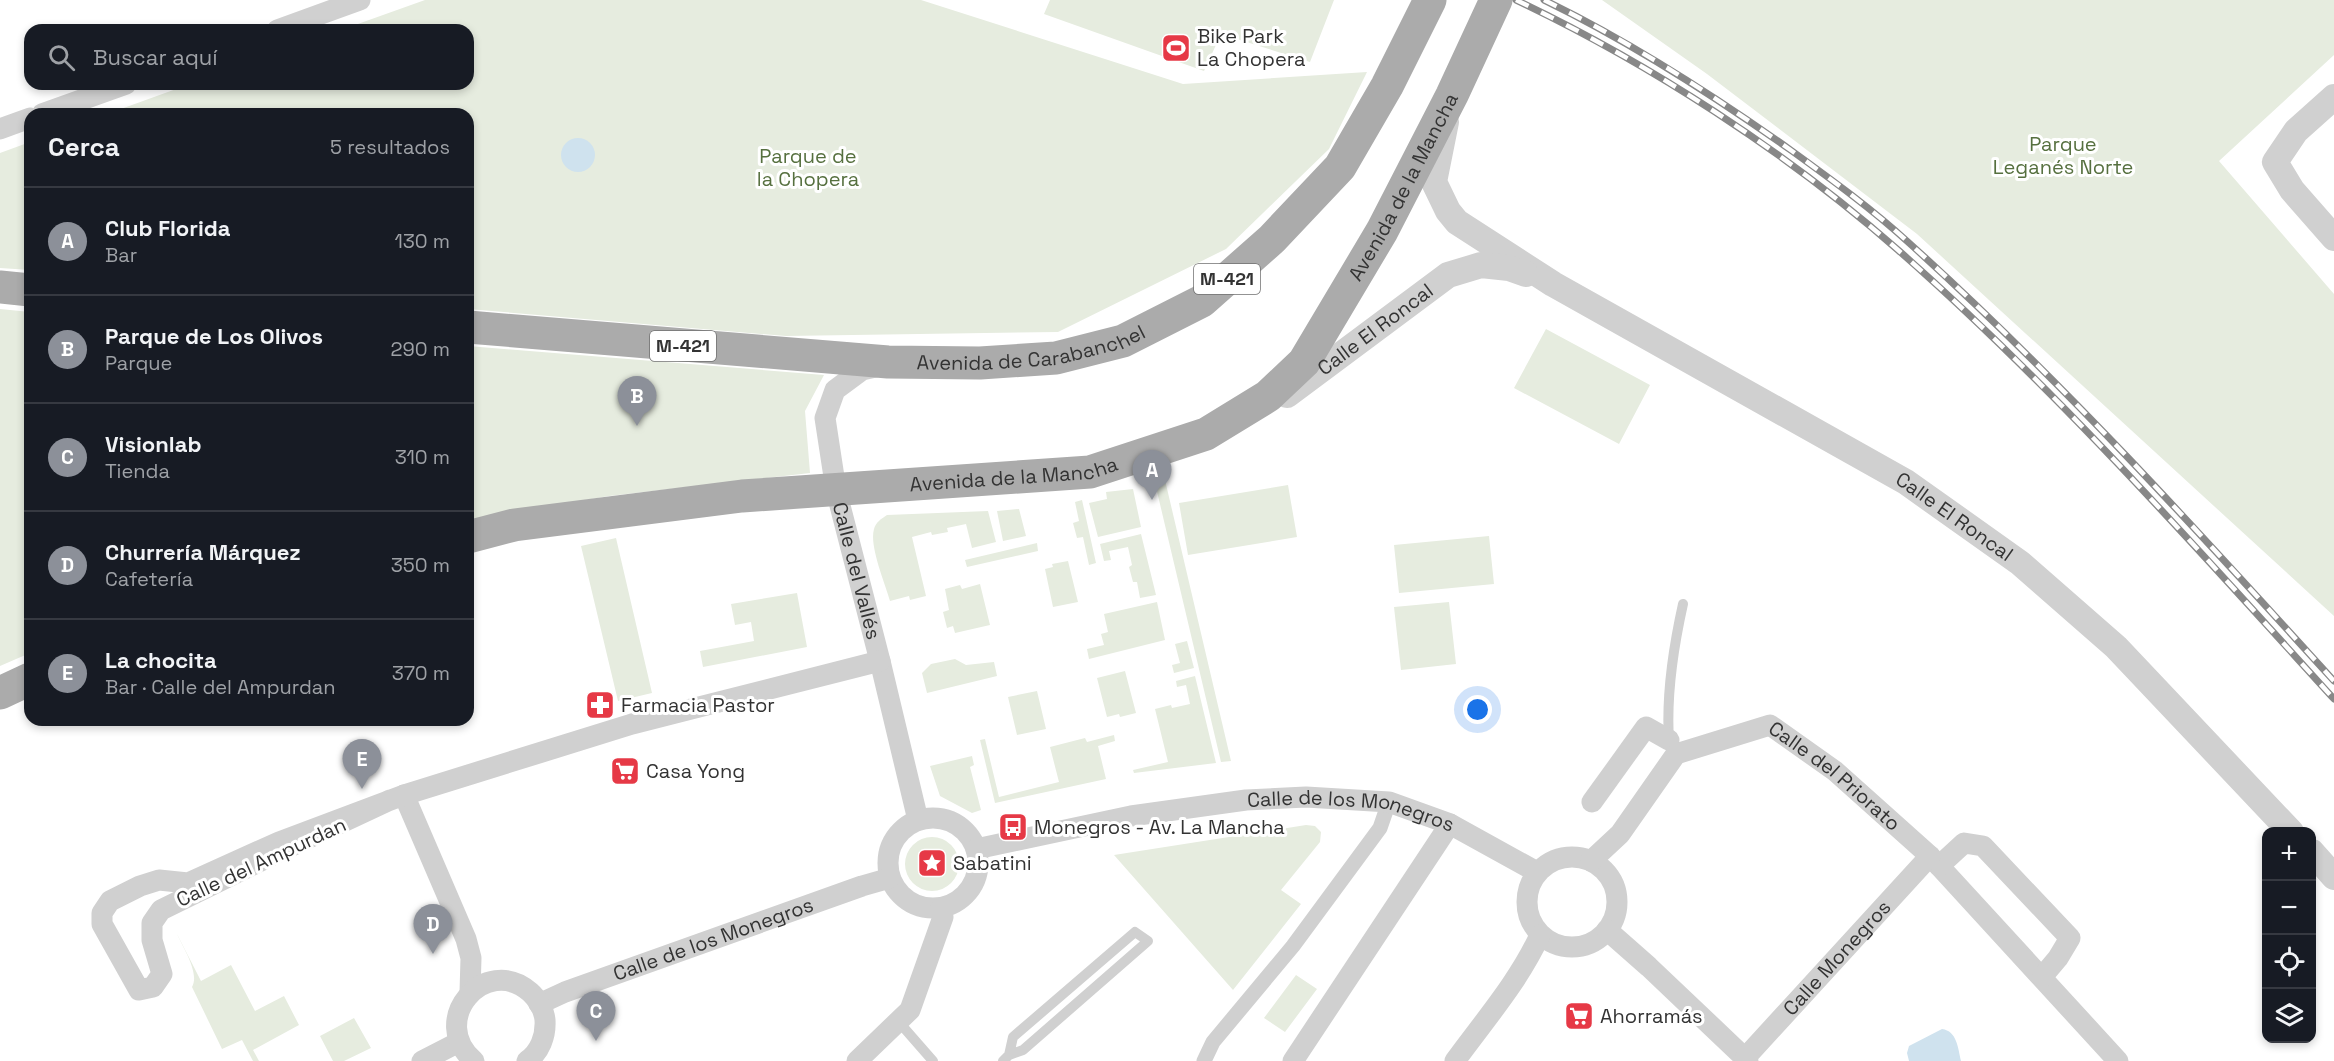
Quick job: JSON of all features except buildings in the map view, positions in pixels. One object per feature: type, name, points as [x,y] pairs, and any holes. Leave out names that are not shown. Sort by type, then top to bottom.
[{"type":"main road","name":"Avenida de Carabanchel","points":[[474,328],[797,356],[898,362],[980,363],[1056,358],[1123,341],[1202,301],[1272,239],[1340,167],[1387,86],[1430,0]]},
{"type":"main road","name":"Avenida de la Mancha","points":[[474,535],[514,525],[742,496],[1090,472],[1206,435],[1268,396],[1304,362],[1382,231],[1452,95],[1496,0]]},
{"type":"main road","points":[[0,287],[24,289]]},
{"type":"main road","points":[[0,693],[24,682]]},
{"type":"street","points":[[293,24],[360,0]]},
{"type":"street","points":[[59,108],[109,90]]},
{"type":"street","name":"Calle El Roncal","points":[[1452,95],[1434,182],[1448,211],[1457,222],[1553,284],[1906,482],[2020,563],[2116,647],[2287,827]]},
{"type":"street","points":[[2334,97],[2296,131],[2275,162],[2292,190],[2334,238]]},
{"type":"street","points":[[0,129],[24,120]]},
{"type":"street","name":"Calle El Roncal","points":[[1206,435],[1272,406],[1448,275],[1481,265],[1509,267],[1553,284]]},
{"type":"street","name":"Calle del Vallés","points":[[898,362],[862,370],[835,390],[825,418],[836,490],[918,820]]},
{"type":"street","name":"Calle del Ampurdan","points":[[397,798],[281,850],[161,910],[152,923],[152,940],[162,974],[153,987],[139,990],[102,924],[102,913],[110,901],[159,880],[188,884],[279,842],[397,798],[632,724],[880,661]]},
{"type":"street","name":"Calle del Priorato","points":[[1672,747],[1770,725],[1835,771],[1935,861],[2118,1061]]},
{"type":"street","points":[[1591,861],[1620,834],[1672,747],[1646,727],[1592,802]]},
{"type":"street","name":"Calle de los Monegros","points":[[976,849],[1131,816],[1246,800],[1306,797],[1389,802],[1450,824],[1537,872]]},
{"type":"street","points":[[397,798],[466,939],[471,958],[470,993]]},
{"type":"street","points":[[1204,1061],[1213,1042],[1293,946],[1380,828],[1389,802]]},
{"type":"street","points":[[932,818],[952,823],[969,836],[976,849],[978,864],[975,879],[972,886],[956,903],[941,908],[925,908],[910,903],[897,892],[890,878],[887,861],[892,843],[903,829],[918,820],[932,818]]},
{"type":"street","points":[[1293,1061],[1450,824]]},
{"type":"street","points":[[1935,861],[1964,843],[1983,846],[2070,939],[2042,977]]},
{"type":"street","points":[[1576,857],[1591,861],[1604,871],[1614,887],[1617,909],[1608,930],[1597,940],[1580,947],[1568,948],[1553,944],[1540,935],[1532,924],[1526,904],[1530,884],[1537,872],[1548,863],[1562,858],[1576,857]]},
{"type":"street","points":[[2316,857],[2334,877]]},
{"type":"street","name":"Calle Monegros","points":[[1746,1059],[1935,861]]},
{"type":"street","name":"Calle de los Monegros","points":[[540,1004],[599,980],[890,878]]},
{"type":"street","points":[[857,1061],[910,1010],[943,917],[941,908]]},
{"type":"street","points":[[1608,930],[1746,1059]]},
{"type":"street","points":[[1455,1061],[1520,971],[1540,935]]},
{"type":"street","points":[[474,1061],[466,1054],[459,1042],[456,1021],[459,1010],[470,993],[480,986],[502,981],[524,987],[540,1004],[545,1017],[545,1032],[540,1046],[527,1061]]},
{"type":"street","points":[[422,1061],[459,1042]]},
{"type":"lane","points":[[1672,747],[1674,649],[1683,604]]},
{"type":"lane","points":[[1135,932],[1148,941],[1023,1050],[1006,1058],[1013,1037],[1135,932]]},
{"type":"lane","points":[[898,1021],[933,1061]]},
{"type":"green space","name":"Parque de la Chopera","points":[[425,0],[921,0],[1183,84],[1367,72],[1329,149],[1226,249],[1058,332],[786,336],[474,310],[474,108],[124,108],[173,90],[474,90],[474,24],[358,24]]},
{"type":"green space","name":"Bike Park La Chopera","points":[[1050,0],[1334,0],[1310,62],[1221,34],[1204,71],[1044,14]]},
{"type":"green space","name":"Parque Leganés Norte","points":[[1602,0],[2334,0],[2334,55],[2219,161],[2334,294],[2334,616],[1917,234],[1707,74]]},
{"type":"green space","points":[[24,144],[24,270],[0,268],[0,153]]},
{"type":"green space","points":[[0,309],[24,311],[24,656],[0,666]]},
{"type":"green space","points":[[1546,329],[1650,385],[1619,444],[1514,388]]},
{"type":"green space","points":[[474,346],[824,375],[805,411],[810,473],[609,496],[474,519]]},
{"type":"green space","points":[[1165,480],[1231,761],[1221,762],[1155,483]]},
{"type":"green space","points":[[1288,485],[1297,537],[1188,555],[1179,503]]},
{"type":"green space","points":[[1133,489],[1141,527],[1098,537],[1089,503],[1107,499],[1106,492]]},
{"type":"green space","points":[[1082,500],[1096,563],[1089,565],[1083,537],[1077,538],[1073,523],[1079,521],[1075,502]]},
{"type":"green space","points":[[1019,509],[1026,536],[1003,541],[997,511]]},
{"type":"green space","points":[[988,511],[996,542],[972,548],[966,524],[947,528],[948,532],[932,535],[931,532],[912,537],[926,596],[910,600],[909,596],[890,601],[874,545],[874,529],[879,521],[887,515]]},
{"type":"green space","points":[[1141,534],[1156,595],[1140,598],[1137,582],[1133,582],[1129,567],[1132,565],[1128,547],[1109,551],[1111,560],[1104,561],[1100,544]]},
{"type":"green space","points":[[1489,536],[1494,584],[1399,593],[1394,545]]},
{"type":"green space","points":[[616,538],[652,693],[618,701],[581,546]]},
{"type":"green space","points":[[1037,543],[1038,551],[967,567],[965,560]]},
{"type":"green space","points":[[1068,561],[1078,602],[1053,607],[1045,569],[1053,567],[1052,564]]},
{"type":"green space","points":[[980,584],[990,625],[955,633],[953,626],[947,628],[943,612],[949,610],[945,589],[960,585],[962,589]]},
{"type":"green space","points":[[797,593],[807,647],[703,667],[700,651],[754,641],[751,622],[735,625],[731,604]]},
{"type":"green space","points":[[1157,602],[1165,640],[1089,659],[1087,649],[1104,645],[1101,634],[1108,632],[1104,614]]},
{"type":"green space","points":[[1449,602],[1456,664],[1401,670],[1394,607]]},
{"type":"green space","points":[[1187,641],[1194,668],[1174,673],[1172,665],[1180,663],[1175,644]]},
{"type":"green space","points":[[955,659],[966,665],[994,662],[997,676],[927,693],[922,673],[931,664]]},
{"type":"green space","points":[[1125,671],[1136,713],[1107,717],[1097,678]]},
{"type":"green space","points":[[1195,676],[1216,763],[1134,773],[1133,770],[1168,762],[1155,709],[1190,704],[1186,685],[1177,687],[1176,681]]},
{"type":"green space","points":[[1037,691],[1046,729],[1017,735],[1008,697]]},
{"type":"green space","points":[[1114,735],[1115,741],[1098,746],[1106,779],[995,803],[980,740],[985,739],[999,797],[1059,782],[1050,747],[1085,738],[1087,742]]},
{"type":"green space","points":[[972,756],[974,765],[970,767],[981,810],[972,813],[940,796],[930,766]]},
{"type":"green space","points":[[1306,825],[1315,826],[1321,832],[1320,842],[1281,890],[1301,904],[1233,990],[1114,855]]},
{"type":"green space","points":[[932,837],[942,839],[951,845],[957,854],[959,864],[957,874],[951,883],[942,889],[932,891],[922,889],[913,883],[907,874],[905,864],[907,854],[913,845],[922,839]]},
{"type":"green space","points":[[177,934],[201,981],[231,965],[255,1011],[284,996],[299,1025],[253,1050],[259,1061],[253,1061],[242,1040],[222,1049],[192,987],[194,975]]},
{"type":"green space","points":[[1296,975],[1317,989],[1285,1032],[1264,1018]]},
{"type":"green space","points":[[354,1018],[371,1048],[344,1061],[333,1061],[320,1036]]},
{"type":"water","points":[[578,138],[590,143],[595,155],[590,167],[578,172],[566,167],[561,155],[566,143]]},
{"type":"water","points":[[1942,1029],[1947,1030],[1954,1037],[1961,1061],[1909,1061],[1907,1053],[1909,1046]]},
{"type":"railway","points":[[1516,0],[1616,52],[1716,112],[1811,179],[1898,250],[2013,357],[2068,412],[2334,699]]},
{"type":"railway","points":[[1544,0],[1640,51],[1702,90],[1807,162],[1894,230],[2019,347],[2127,456],[2334,681]]},
{"type":"place","name":"Bike Park La Chopera","points":[[1176,48]]},
{"type":"place","name":"Parque de Los Olivos","points":[[637,426]]},
{"type":"place","name":"Club Florida","points":[[1152,500]]},
{"type":"place","name":"Farmacia Pastor","points":[[600,705]]},
{"type":"place","name":"Casa Yong","points":[[625,771]]},
{"type":"place","name":"La chocita","points":[[362,789]]},
{"type":"place","name":"Monegros - Av. La Mancha","points":[[1013,827]]},
{"type":"place","name":"Sabatini","points":[[932,863]]},
{"type":"place","name":"Churrería Márquez","points":[[433,954]]},
{"type":"place","name":"Ahorramás","points":[[1579,1016]]},
{"type":"place","name":"Visionlab","points":[[596,1041]]}]
